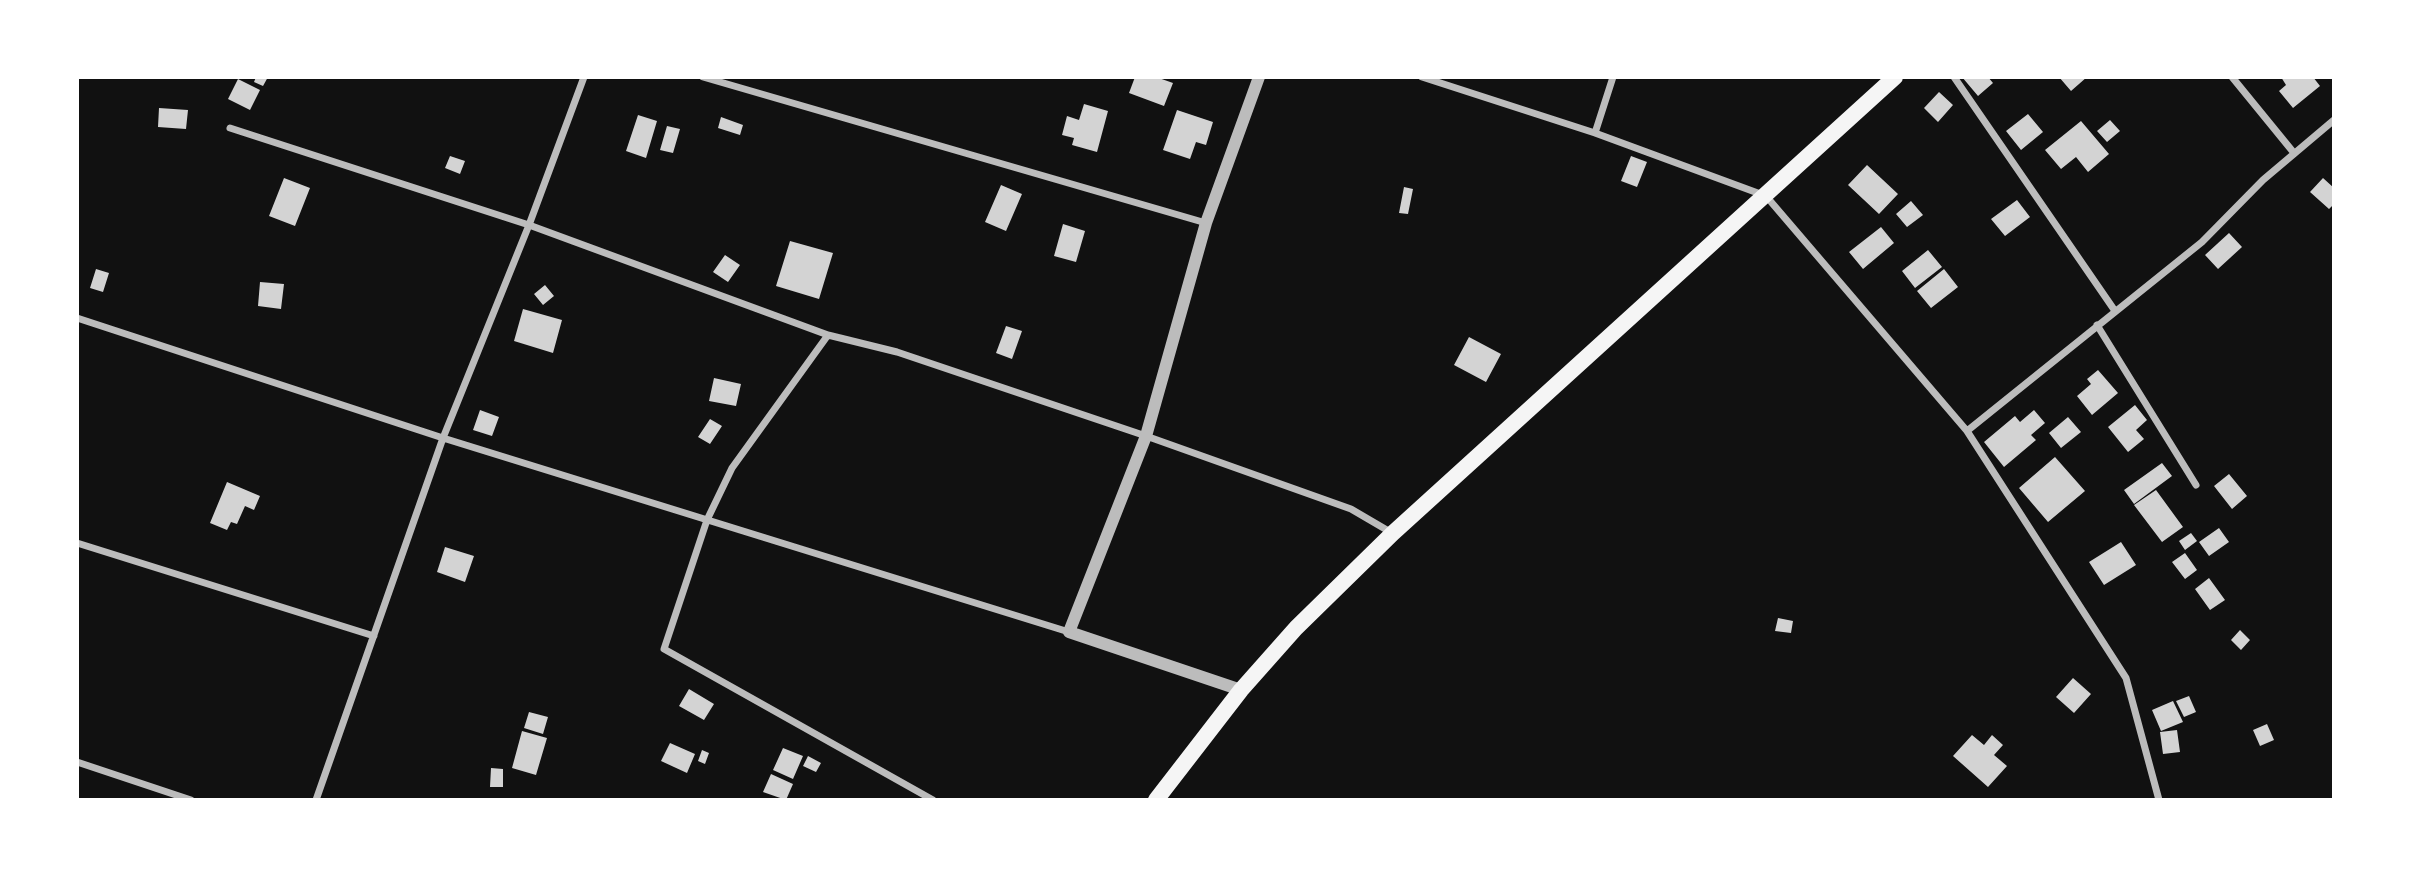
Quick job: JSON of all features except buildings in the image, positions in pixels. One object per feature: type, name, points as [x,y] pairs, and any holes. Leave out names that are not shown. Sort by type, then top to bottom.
[{"type":"main road","points":[[1156,800],[1241,691],[1296,628],[1393,533],[1895,77]]},
{"type":"street","points":[[316,800],[443,438],[529,225],[584,77]]},
{"type":"street","points":[[704,77],[1206,223]]},
{"type":"street","points":[[1069,632],[1146,436],[1206,223],[1259,77]]},
{"type":"street","points":[[1422,77],[1595,133],[1766,196],[1967,431],[2126,678],[2159,800]]},
{"type":"street","points":[[1595,133],[1613,77]]},
{"type":"street","points":[[1954,77],[2115,311]]},
{"type":"street","points":[[2232,77],[2294,153]]},
{"type":"street","points":[[1967,431],[2202,243],[2263,180],[2334,120]]},
{"type":"street","points":[[230,128],[529,225],[828,335],[897,352],[1146,436],[1351,509],[1393,533]]},
{"type":"street","points":[[77,318],[443,438],[1069,632],[1241,691]]},
{"type":"street","points":[[2097,325],[2196,485]]},
{"type":"street","points":[[828,335],[732,468],[707,520],[663,649],[933,800]]},
{"type":"street","points":[[77,543],[374,636]]},
{"type":"street","points":[[77,762],[191,800]]}]
